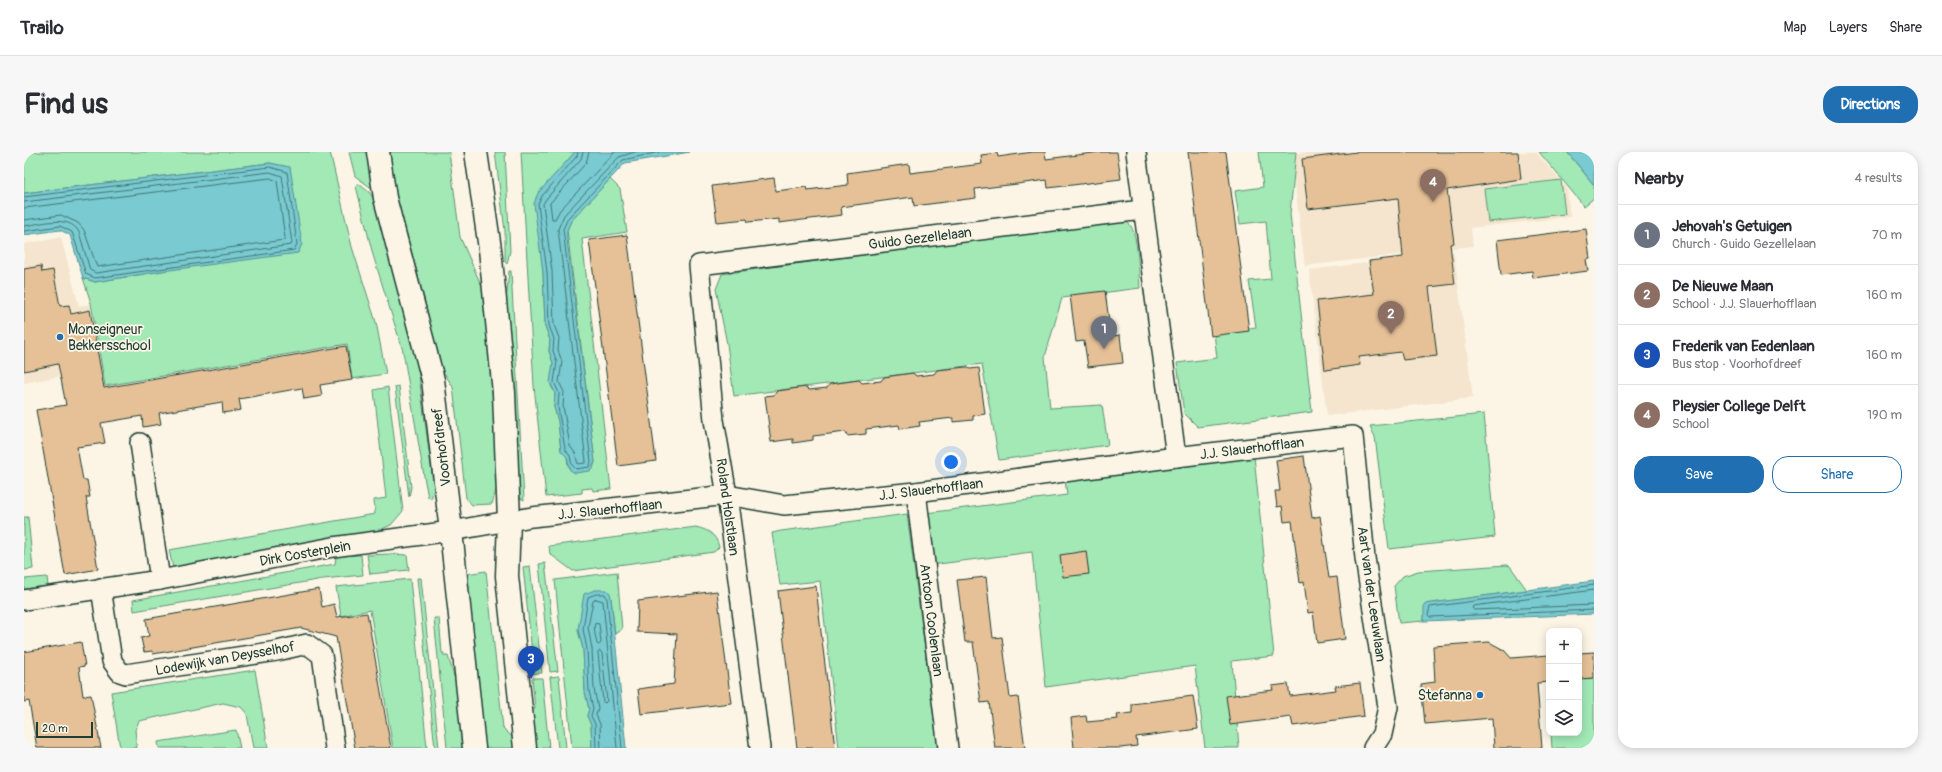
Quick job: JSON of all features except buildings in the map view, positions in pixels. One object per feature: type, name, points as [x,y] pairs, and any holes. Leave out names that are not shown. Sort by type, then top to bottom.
[{"type":"street","name":"Voorhofdreef","points":[[378,152],[385,198],[433,380],[474,748]]},
{"type":"street","points":[[476,152],[490,249],[503,385],[507,445],[509,520],[507,576],[525,748]]},
{"type":"street","points":[[1136,152],[1142,210],[1176,457]]},
{"type":"street","name":"Guido Gezellelaan","points":[[699,265],[1142,210]]},
{"type":"street","name":"Roland Holstlaan","points":[[699,265],[714,420],[727,495],[760,748]]},
{"type":"street","name":"J.J. Slauerhofflaan","points":[[451,531],[509,520],[727,495],[784,505],[916,492],[1176,457],[1353,436]]},
{"type":"street","name":"Aart van der Leeuwlaan","points":[[1353,436],[1365,558],[1388,707],[1382,734],[1373,748]]},
{"type":"street","points":[[140,443],[160,580]]},
{"type":"street","name":"Antoon Coolenlaan","points":[[916,492],[948,748]]},
{"type":"street","name":"Dirk Costerplein","points":[[24,600],[160,580],[332,547],[451,531]]},
{"type":"street","name":"Lodewijk van Deysselhof","points":[[100,588],[112,661],[120,672],[126,674],[277,651],[307,644],[322,655],[335,748]]},
{"type":"shaded area","points":[[1307,152],[1536,152],[1567,188],[1570,217],[1471,228],[1473,246],[1305,266],[1291,154]]},
{"type":"shaded area","name":"Monseigneur Bekkersschool","points":[[61,237],[79,306],[90,304],[101,369],[24,383],[24,244]]},
{"type":"shaded area","points":[[1454,252],[1473,398],[1327,416],[1309,270]]},
{"type":"green space","points":[[24,152],[330,152],[352,247],[376,322],[386,374],[352,379],[347,344],[105,386],[91,303],[83,278],[95,282],[162,271],[290,168],[270,163],[24,193]]},
{"type":"green space","points":[[349,152],[368,152],[373,189],[355,176]]},
{"type":"green space","points":[[389,152],[449,152],[460,237],[486,296],[496,450],[497,487],[492,504],[472,505],[466,498],[453,387],[439,365],[424,298],[396,194]]},
{"type":"green space","points":[[495,152],[505,152],[510,251],[507,264],[505,262],[505,231]]},
{"type":"green space","points":[[521,152],[575,152],[536,197],[543,272],[545,326],[550,340],[549,351],[553,363],[551,386],[555,393],[554,407],[558,421],[561,451],[567,457],[568,466],[593,469],[595,462],[567,230],[571,221],[610,179],[620,189],[627,232],[582,239],[611,489],[593,491],[592,488],[582,489],[582,493],[546,497],[534,386]]},
{"type":"green space","points":[[1259,152],[1296,152],[1290,214],[1312,412],[1198,427],[1184,413],[1177,363],[1217,358],[1214,333],[1256,327],[1249,281],[1271,279],[1266,221],[1240,224],[1235,191],[1263,187]]},
{"type":"green space","points":[[1539,152],[1567,152],[1594,185],[1594,198],[1584,206]]},
{"type":"green space","points":[[1561,180],[1565,214],[1488,222],[1484,189]]},
{"type":"green space","points":[[359,184],[370,193],[376,203],[407,317],[418,369],[434,489],[431,499],[428,497],[425,482],[403,351],[373,255],[356,186]]},
{"type":"green space","points":[[1112,220],[1126,222],[1133,230],[1138,255],[1140,288],[1062,298],[1045,357],[1050,408],[1102,405],[1108,445],[999,460],[982,364],[734,396],[727,344],[716,289],[722,274]]},
{"type":"green space","points":[[509,271],[511,271],[524,500],[520,498],[517,475],[506,301]]},
{"type":"green space","points":[[399,386],[411,487],[409,497],[395,387]]},
{"type":"green space","points":[[388,387],[403,511],[391,525],[373,533],[173,568],[169,550],[375,514],[374,500],[386,498],[374,390]]},
{"type":"green space","points":[[1484,414],[1495,537],[1389,549],[1375,437],[1370,426]]},
{"type":"green space","points":[[1254,456],[1274,656],[1232,661],[1239,748],[1205,748],[1195,666],[1046,687],[1032,552],[931,565],[926,513],[1067,495],[1065,480]]},
{"type":"green space","points":[[907,514],[938,748],[839,748],[820,581],[780,585],[772,533]]},
{"type":"green space","points":[[24,517],[28,517],[33,569],[24,570]]},
{"type":"green space","points":[[696,527],[708,531],[714,536],[719,547],[714,552],[573,571],[550,554],[549,546]]},
{"type":"green space","points":[[361,555],[363,575],[323,579],[134,611],[133,600],[335,564],[336,556]]},
{"type":"green space","points":[[367,555],[407,555],[409,570],[370,574]]},
{"type":"green space","points":[[545,563],[558,671],[550,672],[539,564]]},
{"type":"green space","points":[[530,566],[542,673],[526,674],[533,662],[523,567]]},
{"type":"green space","points":[[1510,566],[1527,590],[1425,604],[1424,621],[1399,623],[1394,586],[1403,576],[1418,571]]},
{"type":"green space","points":[[486,571],[503,728],[512,737],[514,748],[484,748],[466,574]]},
{"type":"green space","points":[[617,572],[622,629],[615,634],[611,598],[584,599],[578,630],[583,649],[585,692],[589,709],[587,716],[591,725],[592,748],[572,748],[555,580]]},
{"type":"green space","points":[[47,577],[48,586],[24,589],[24,579]]},
{"type":"green space","points":[[417,578],[421,578],[439,748],[435,748]]},
{"type":"green space","points":[[410,579],[427,748],[393,748],[370,610],[341,616],[336,587]]},
{"type":"green space","points":[[434,618],[439,618],[442,653],[444,653],[444,656],[448,656],[459,693],[464,748],[447,748]]},
{"type":"green space","points":[[255,670],[268,748],[253,748],[247,714],[241,707],[223,703],[139,721],[135,730],[137,748],[120,748],[111,692]]},
{"type":"green space","points":[[559,676],[566,748],[558,748],[550,677]]},
{"type":"green space","points":[[532,678],[542,678],[549,748],[534,748],[530,710],[535,709]]},
{"type":"green space","points":[[1594,678],[1594,748],[1552,748],[1551,736],[1582,736],[1582,679]]},
{"type":"green space","points":[[236,730],[240,748],[159,748],[158,742]]},
{"type":"water","points":[[575,152],[690,152],[625,163],[571,221],[567,230],[595,462],[590,471],[575,473],[570,470],[567,457],[561,451],[558,421],[554,407],[555,393],[550,382],[553,363],[549,351],[550,340],[545,326],[543,272],[534,204],[538,193]]},
{"type":"water","points":[[1567,152],[1594,152],[1594,185]]},
{"type":"water","points":[[270,163],[290,167],[302,244],[298,253],[162,271],[95,282],[83,278],[70,235],[60,230],[24,235],[24,193]]},
{"type":"water","points":[[1594,581],[1594,614],[1424,621],[1424,604]]},
{"type":"water","points":[[595,590],[607,590],[610,593],[611,598],[626,748],[592,748],[591,725],[587,716],[589,709],[585,692],[583,649],[578,630],[584,594]]},
{"type":"place","name":"Pleysier College Delft","points":[[1433,202]]},
{"type":"place","name":"De Nieuwe Maan","points":[[1391,334]]},
{"type":"place","name":"Monseigneur Bekkersschool","points":[[60,337]]},
{"type":"place","name":"Jehovah's Getuigen","points":[[1104,349]]},
{"type":"place","name":"Frederik van Eedenlaan","points":[[531,679]]},
{"type":"place","name":"Stefanna","points":[[1480,695]]}]
